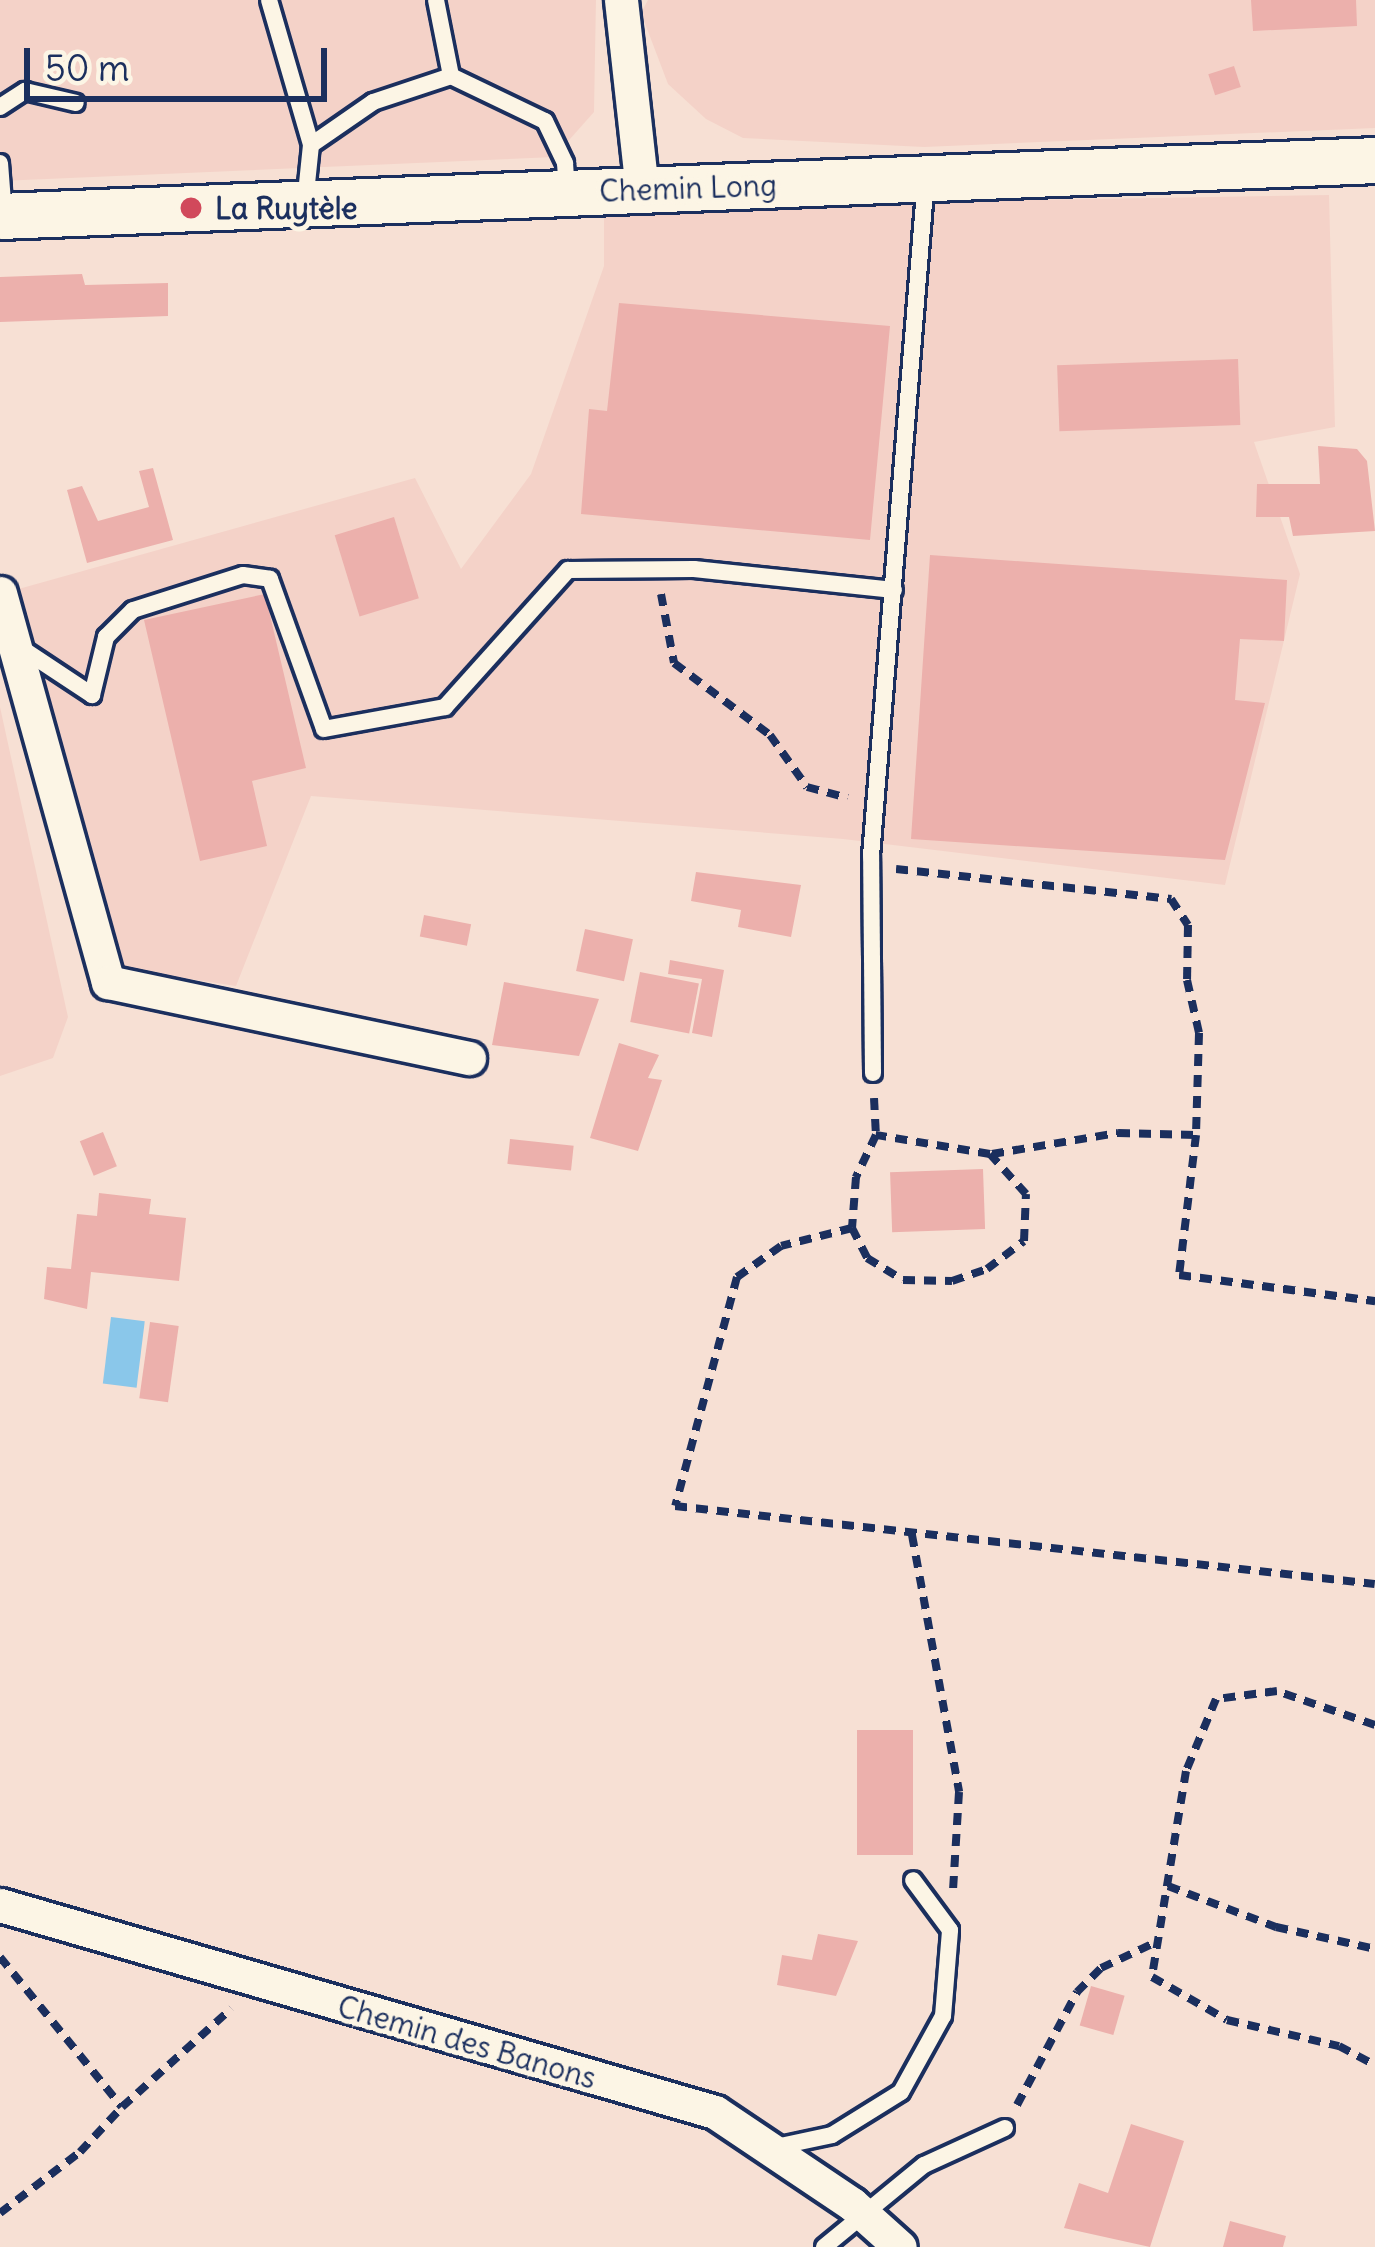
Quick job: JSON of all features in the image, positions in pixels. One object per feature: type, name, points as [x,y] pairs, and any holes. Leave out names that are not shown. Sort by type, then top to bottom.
[{"type":"main road","name":"Chemin Long","points":[[2,216],[1375,160]]},
{"type":"street","points":[[621,0],[642,190]]},
{"type":"street","points":[[0,593],[108,982],[469,1058]]},
{"type":"street","name":"Chemin des Banons","points":[[0,1905],[259,1977],[346,2009],[716,2112],[900,2247]]},
{"type":"lane","points":[[269,0],[311,145],[304,204]]},
{"type":"lane","points":[[436,0],[451,76]]},
{"type":"lane","points":[[311,145],[373,102],[451,76],[545,121],[565,164],[567,193]]},
{"type":"lane","points":[[0,107],[25,91],[76,103]]},
{"type":"lane","points":[[0,164],[2,216]]},
{"type":"lane","points":[[873,1073],[871,866],[927,178]]},
{"type":"lane","points":[[12,643],[92,695],[106,637],[133,610],[243,575],[270,579],[324,729],[362,726],[445,707],[568,569],[656,569],[894,590]]},
{"type":"lane","points":[[770,2149],[832,2135],[901,2092],[943,2016],[950,1930],[913,1880]]},
{"type":"lane","points":[[824,2247],[858,2213],[924,2164],[1005,2128]]},
{"type":"path","points":[[656,569],[674,663],[770,735],[807,787],[875,805]]},
{"type":"path","points":[[871,866],[1171,898],[1188,925],[1187,980],[1199,1033],[1196,1135],[1179,1275],[1375,1301]]},
{"type":"path","points":[[873,1073],[877,1135],[856,1177],[852,1228],[867,1258],[904,1280],[952,1281],[987,1268],[1024,1241],[1026,1194],[990,1154]]},
{"type":"path","points":[[877,1135],[990,1154],[1118,1133],[1196,1135]]},
{"type":"path","points":[[852,1228],[781,1246],[736,1276],[675,1507],[1375,1584]]},
{"type":"path","points":[[912,1534],[959,1792],[950,1930]]},
{"type":"path","points":[[1375,1725],[1277,1691],[1216,1699],[1186,1771],[1152,1977],[1227,2020],[1339,2046],[1375,2065]]},
{"type":"path","points":[[1168,1886],[1276,1927],[1375,1948]]},
{"type":"path","points":[[1005,2128],[1077,1992],[1101,1968],[1154,1943]]},
{"type":"path","points":[[0,1957],[122,2107]]},
{"type":"path","points":[[0,2213],[80,2152],[259,1977]]},
{"type":"shaded area","points":[[0,0],[596,0],[594,112],[554,157],[0,181]]},
{"type":"shaded area","points":[[648,0],[1375,0],[1375,128],[924,147],[743,138],[706,119],[668,84],[641,13]]},
{"type":"shaded area","points":[[1329,195],[1335,427],[1254,442],[1300,574],[1225,885],[843,839],[311,796],[236,986],[119,968],[15,590],[415,478],[461,569],[531,474],[604,266],[604,207]]},
{"type":"shaded area","points":[[0,707],[68,1017],[53,1058],[0,1076]]},
{"type":"water","points":[[111,1317],[145,1321],[137,1388],[103,1384]]},
{"type":"building","points":[[1251,0],[1356,0],[1357,26],[1253,31]]},
{"type":"building","points":[[1234,66],[1241,87],[1215,95],[1208,74]]},
{"type":"building","points":[[82,274],[85,285],[168,283],[168,316],[0,322],[0,277]]},
{"type":"building","points":[[619,303],[890,326],[870,540],[581,514],[589,409],[607,411]]},
{"type":"building","points":[[1238,359],[1240,425],[1059,431],[1057,365]]},
{"type":"building","points":[[1318,446],[1357,449],[1367,461],[1375,531],[1293,536],[1289,517],[1256,517],[1257,484],[1320,484]]},
{"type":"building","points":[[153,468],[173,540],[87,563],[67,490],[82,486],[98,521],[149,507],[139,471]]},
{"type":"building","points":[[394,517],[419,598],[360,616],[335,535]]},
{"type":"building","points":[[930,555],[1287,580],[1284,641],[1240,639],[1235,700],[1265,703],[1225,860],[911,839]]},
{"type":"building","points":[[265,594],[306,768],[252,781],[267,846],[200,861],[144,620]]},
{"type":"building","points":[[696,872],[801,885],[791,937],[738,927],[741,910],[691,901]]},
{"type":"building","points":[[424,915],[471,924],[467,946],[420,937]]},
{"type":"building","points":[[585,929],[633,939],[624,981],[576,971]]},
{"type":"building","points":[[670,960],[724,970],[712,1037],[692,1033],[702,979],[668,974]]},
{"type":"building","points":[[640,972],[699,983],[689,1034],[630,1022]]},
{"type":"building","points":[[504,982],[599,999],[579,1056],[492,1045]]},
{"type":"building","points":[[619,1043],[659,1055],[648,1078],[662,1080],[638,1151],[590,1138]]},
{"type":"building","points":[[103,1132],[117,1166],[94,1176],[80,1141]]},
{"type":"building","points":[[510,1139],[574,1146],[571,1171],[507,1164]]},
{"type":"building","points":[[983,1169],[985,1229],[892,1232],[890,1172]]},
{"type":"building","points":[[99,1193],[151,1199],[149,1214],[186,1218],[179,1281],[91,1272],[87,1309],[44,1299],[47,1267],[71,1269],[77,1214],[97,1216]]},
{"type":"building","points":[[150,1322],[179,1326],[168,1402],[139,1398]]},
{"type":"building","points":[[857,1730],[913,1730],[913,1855],[857,1855]]},
{"type":"building","points":[[818,1934],[858,1941],[836,1996],[777,1985],[782,1955],[812,1960]]},
{"type":"building","points":[[1091,1986],[1125,1996],[1113,2035],[1080,2025]]},
{"type":"building","points":[[1131,2124],[1184,2141],[1150,2247],[1064,2228],[1079,2183],[1108,2193]]},
{"type":"building","points":[[1230,2221],[1286,2236],[1283,2247],[1223,2247]]},
{"type":"place","name":"La Ruytèle","points":[[191,208]]}]
